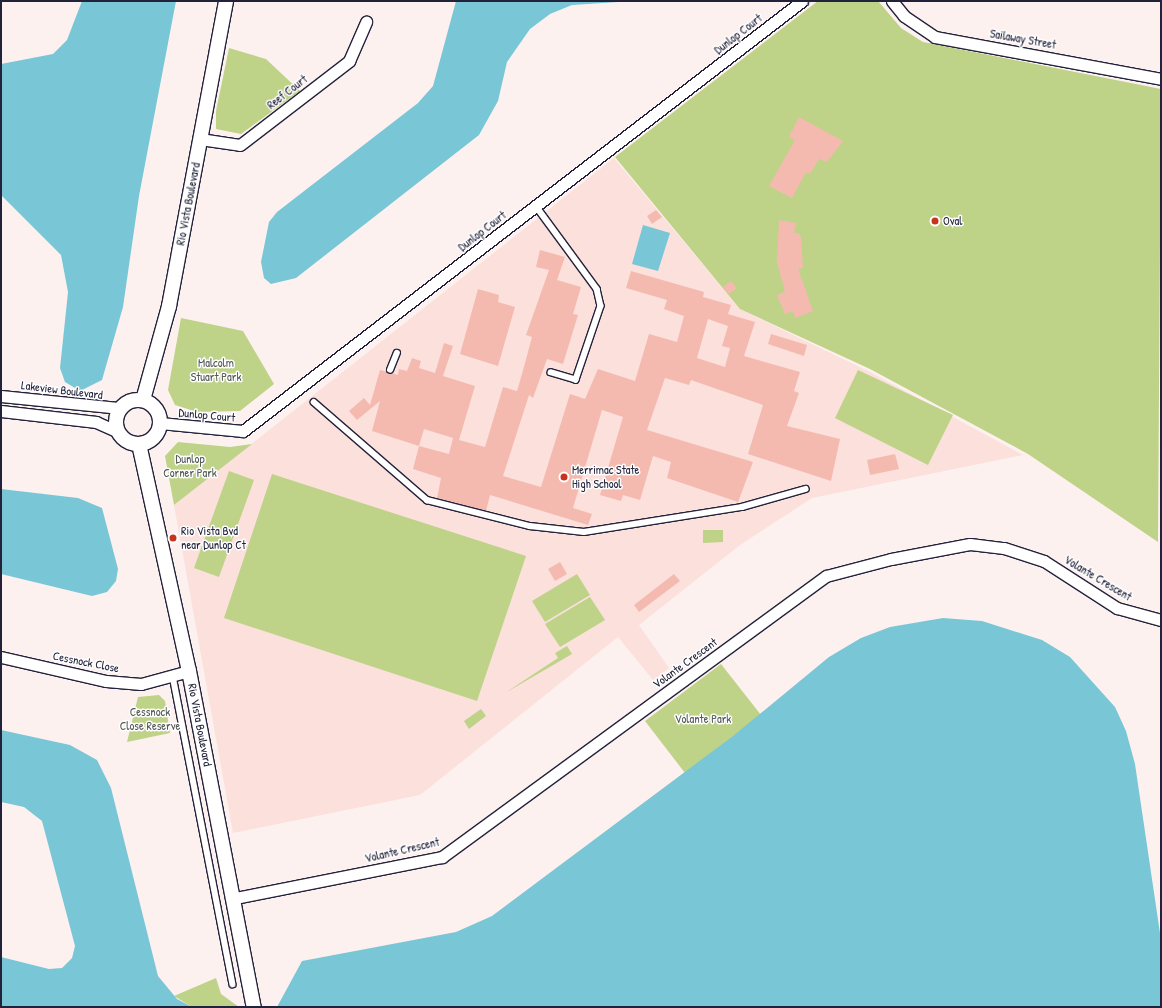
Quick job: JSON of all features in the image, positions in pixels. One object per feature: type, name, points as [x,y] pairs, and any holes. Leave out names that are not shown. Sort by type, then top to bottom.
[{"type":"street","name":"Dunlop Court","points":[[160,424],[243,431],[802,1]]},
{"type":"street","name":"Sailaway Street","points":[[892,1],[904,16],[935,37],[1161,79]]},
{"type":"street","name":"Rio Vista Boulevard","points":[[143,400],[169,306],[225,2]]},
{"type":"street","name":"Reef Court","points":[[200,139],[240,145],[349,61],[366,22]]},
{"type":"street","name":"Lakeview Boulevard","points":[[1,396],[120,408]]},
{"type":"street","points":[[143,400],[156,409],[160,424],[153,438],[139,444],[123,439],[118,432],[116,416],[120,408],[130,402],[143,400]]},
{"type":"street","points":[[1,411],[96,422],[118,432]]},
{"type":"street","name":"Rio Vista Boulevard","points":[[139,444],[189,671],[235,898],[254,1007]]},
{"type":"street","name":"Volante Crescent","points":[[235,898],[442,857],[826,576],[891,558],[970,544],[1004,548],[1044,561],[1117,608],[1161,620]]},
{"type":"street","name":"Cessnock Close","points":[[1,657],[106,681],[141,684],[189,671]]},
{"type":"lane","points":[[536,206],[597,289],[601,306],[576,380],[551,373]]},
{"type":"lane","points":[[390,370],[397,353]]},
{"type":"lane","points":[[314,402],[428,500],[530,526],[584,532],[742,507],[805,489]]},
{"type":"lane","name":"Rio Vista Boulevard","points":[[173,676],[233,984]]},
{"type":"shaded area","name":"Merrimac State High School","points":[[614,158],[740,309],[870,372],[1023,455],[812,498],[740,545],[639,625],[669,668],[653,680],[618,637],[420,795],[233,833],[174,505]]},
{"type":"green space","points":[[818,1],[878,1],[901,28],[923,42],[1161,89],[1158,542],[1028,454],[870,369],[740,309],[615,157]]},
{"type":"green space","points":[[229,48],[266,59],[300,91],[241,134],[216,129],[216,111]]},
{"type":"green space","name":"Malcolm Stuart Park","points":[[181,318],[243,331],[274,384],[240,411],[197,412],[175,405],[168,390]]},
{"type":"green space","points":[[858,370],[953,415],[928,465],[835,418]]},
{"type":"green space","name":"Dunlop Corner Park","points":[[178,442],[230,447],[252,444],[174,505],[165,456]]},
{"type":"green space","points":[[229,471],[254,480],[219,577],[194,568]]},
{"type":"green space","points":[[272,474],[526,556],[477,701],[224,618]]},
{"type":"green space","points":[[703,530],[723,530],[723,542],[703,543]]},
{"type":"green space","points":[[577,574],[590,595],[545,622],[532,601]]},
{"type":"green space","points":[[590,597],[605,620],[560,647],[545,624]]},
{"type":"green space","points":[[567,646],[572,654],[505,693],[558,658],[555,653]]},
{"type":"green space","name":"Volante Park","points":[[721,664],[761,715],[685,773],[645,721]]},
{"type":"green space","name":"Cessnock Close Reserve","points":[[159,695],[165,701],[170,733],[127,742],[138,697]]},
{"type":"green space","points":[[481,709],[486,716],[469,729],[464,721]]},
{"type":"green space","points":[[216,978],[221,994],[239,1007],[192,1007],[174,996]]},
{"type":"water","points":[[82,1],[176,1],[139,196],[123,307],[102,380],[80,391],[65,382],[60,368],[68,292],[61,255],[1,195],[1,64],[53,54],[67,40]]},
{"type":"water","points":[[456,1],[634,1],[572,5],[550,14],[530,29],[507,62],[498,101],[479,135],[296,278],[271,284],[264,278],[261,262],[269,222],[277,212],[418,103],[433,86]]},
{"type":"water","points":[[643,225],[670,233],[658,271],[632,264]]},
{"type":"water","points":[[1,489],[78,498],[102,508],[118,569],[116,581],[107,592],[92,596],[1,574]]},
{"type":"water","points":[[943,618],[982,621],[1042,640],[1070,657],[1115,707],[1126,731],[1135,764],[1161,940],[1161,1007],[277,1007],[302,961],[456,932],[492,916],[733,736],[829,657],[861,638],[890,627]]},
{"type":"water","points":[[1,730],[70,745],[97,760],[111,788],[158,976],[177,999],[192,1007],[1,1007],[1,957],[49,969],[62,968],[72,958],[75,946],[42,821],[24,807],[1,802]]},
{"type":"building","points":[[799,117],[843,141],[827,162],[819,159],[810,174],[806,172],[792,198],[769,186],[795,140],[789,137]]},
{"type":"building","points":[[656,210],[662,217],[652,224],[647,216]]},
{"type":"building","points":[[779,220],[796,223],[794,233],[799,233],[801,238],[803,268],[798,269],[813,311],[795,318],[793,311],[785,314],[777,295],[785,292],[777,262]]},
{"type":"building","points":[[540,250],[565,257],[557,280],[581,287],[573,314],[578,315],[563,364],[547,359],[533,398],[529,395],[503,476],[541,487],[570,394],[585,399],[598,369],[635,381],[649,334],[677,342],[684,316],[664,309],[667,300],[626,288],[631,271],[704,292],[703,297],[731,305],[728,314],[755,322],[744,356],[800,372],[794,391],[799,393],[787,426],[840,439],[831,481],[748,454],[763,405],[691,380],[689,385],[665,378],[647,430],[753,462],[738,502],[667,478],[671,462],[653,456],[640,500],[623,495],[621,501],[600,495],[623,417],[602,410],[573,508],[592,514],[588,525],[490,495],[486,511],[437,498],[441,478],[413,469],[419,446],[372,431],[380,401],[357,420],[349,411],[364,398],[370,405],[380,370],[398,375],[399,369],[407,371],[412,358],[421,361],[419,368],[435,373],[444,343],[453,346],[443,376],[475,386],[459,440],[485,447],[503,387],[517,391],[522,374],[532,337],[526,335],[549,270],[536,267]],"holes":[[[708,319],[728,326],[722,346],[730,348],[725,367],[697,358]],[[424,429],[453,438],[449,454],[419,446]]]},
{"type":"building","points":[[731,281],[737,288],[729,294],[723,287]]},
{"type":"building","points":[[478,289],[499,295],[498,302],[515,307],[498,366],[460,354]]},
{"type":"building","points":[[771,334],[807,345],[804,356],[768,344]]},
{"type":"building","points":[[895,454],[899,469],[870,475],[867,460]]},
{"type":"building","points":[[560,562],[567,574],[555,581],[548,569]]},
{"type":"building","points":[[674,574],[680,581],[639,612],[634,605]]},
{"type":"place","name":"Oval","points":[[935,221]]},
{"type":"place","name":"Merrimac State High School","points":[[564,477]]},
{"type":"place","name":"Rio Vista Bvd near Dunlop Ct","points":[[173,538]]}]
